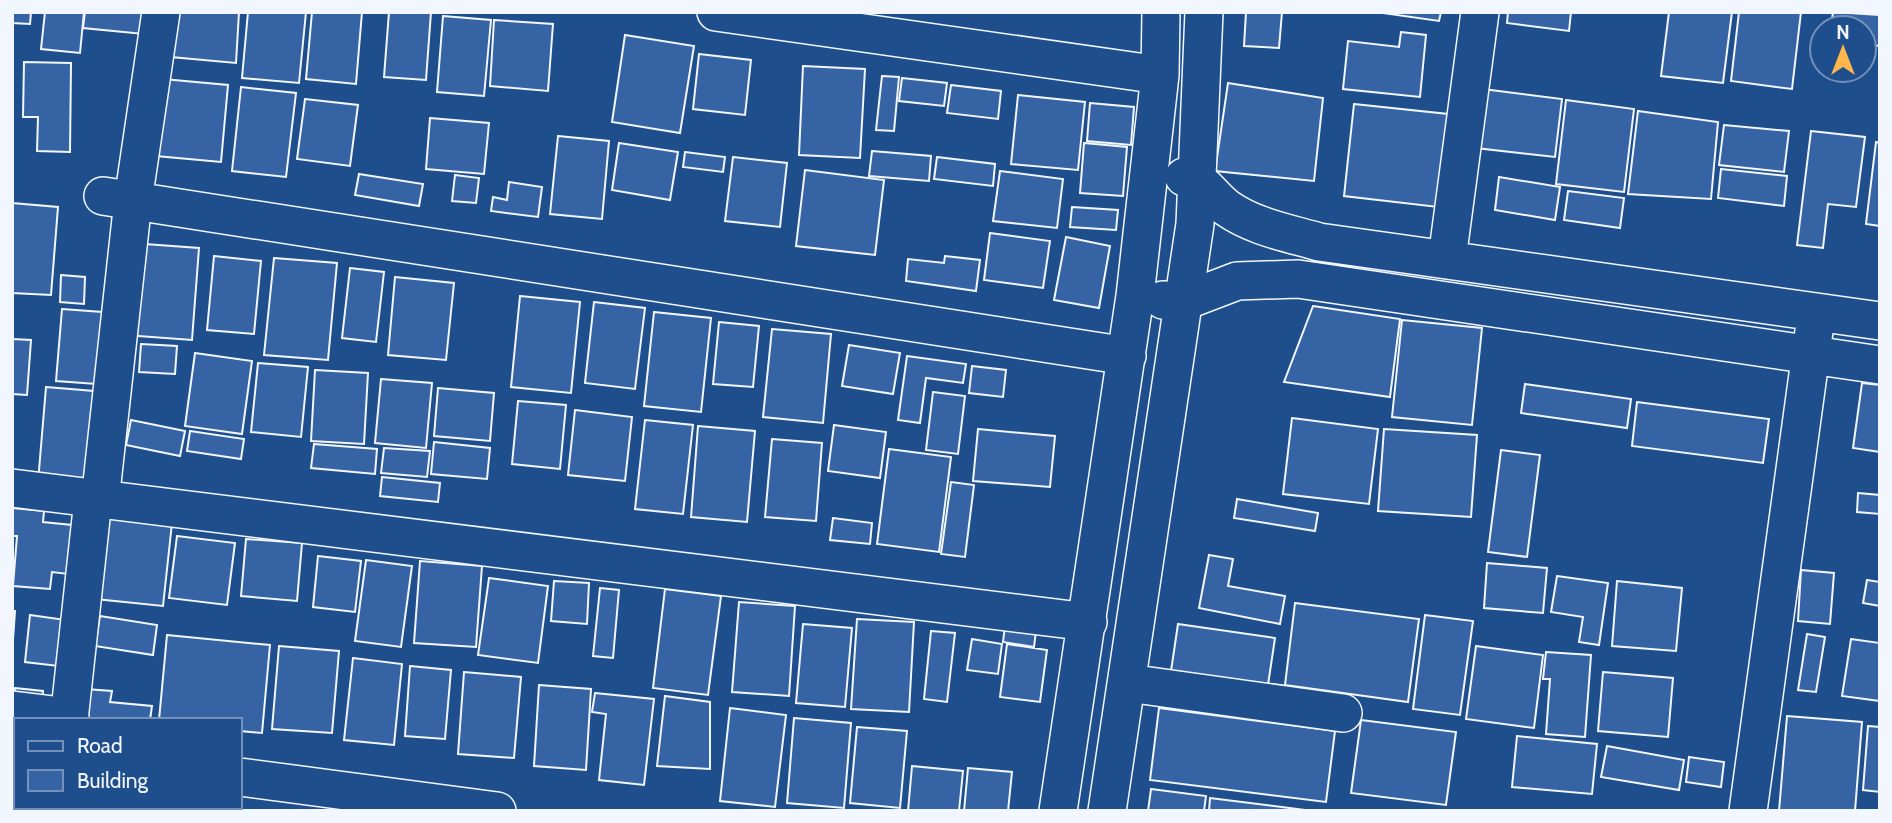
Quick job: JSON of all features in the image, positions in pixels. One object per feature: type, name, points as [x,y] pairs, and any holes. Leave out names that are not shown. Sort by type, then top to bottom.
[{"type":"street","points":[[12,710],[70,718],[93,500],[101,492],[118,199],[161,12]]},
{"type":"street","points":[[716,12],[1160,75]]},
{"type":"street","points":[[1058,811],[1135,296],[1160,75],[1161,12]]},
{"type":"street","points":[[1107,811],[1128,683],[1199,179],[1205,12]]},
{"type":"street","points":[[1447,259],[1480,12]]},
{"type":"street","points":[[1150,173],[1199,179],[1226,207],[1257,224],[1319,242],[1880,321]]},
{"type":"street","points":[[118,199],[1127,356]]},
{"type":"street","points":[[1135,296],[1182,302],[1237,281],[1298,279],[1880,365]]},
{"type":"street","points":[[1748,811],[1816,313]]},
{"type":"street","points":[[12,488],[1088,622]]},
{"type":"street","points":[[1128,683],[1343,713]]},
{"type":"street","points":[[242,777],[391,804],[497,811]]},
{"type":"building","points":[[12,12],[31,12],[30,24],[12,23]]},
{"type":"building","points":[[45,12],[84,12],[80,53],[41,49]]},
{"type":"building","points":[[85,12],[156,12],[154,35],[83,28]]},
{"type":"building","points":[[174,12],[239,12],[236,63],[171,57]]},
{"type":"building","points":[[248,12],[306,12],[299,83],[242,78]]},
{"type":"building","points":[[312,12],[362,12],[356,84],[306,79]]},
{"type":"building","points":[[389,12],[431,12],[426,80],[384,77]]},
{"type":"building","points":[[1246,12],[1282,12],[1279,48],[1244,46]]},
{"type":"building","points":[[1376,12],[1441,12],[1439,21]]},
{"type":"building","points":[[1508,12],[1571,12],[1569,31],[1507,23]]},
{"type":"building","points":[[1669,12],[1732,12],[1723,83],[1661,76]]},
{"type":"building","points":[[1739,12],[1801,12],[1792,89],[1731,81]]},
{"type":"building","points":[[1833,12],[1864,14],[1833,14]]},
{"type":"building","points":[[1878,15],[1880,15],[1878,46]]},
{"type":"building","points":[[443,16],[491,20],[484,96],[437,92]]},
{"type":"building","points":[[494,20],[553,24],[548,91],[490,86]]},
{"type":"building","points":[[1401,32],[1426,35],[1420,97],[1343,89],[1348,41],[1399,47]]},
{"type":"building","points":[[625,35],[694,46],[680,133],[612,122]]},
{"type":"building","points":[[699,54],[751,60],[745,115],[693,109]]},
{"type":"building","points":[[24,62],[71,63],[70,152],[37,151],[38,117],[23,117]]},
{"type":"building","points":[[803,66],[865,69],[860,158],[799,155]]},
{"type":"building","points":[[882,76],[899,77],[894,131],[876,130]]},
{"type":"building","points":[[902,78],[947,83],[944,106],[899,101]]},
{"type":"building","points":[[163,79],[228,85],[221,162],[156,156]]},
{"type":"building","points":[[1228,83],[1323,98],[1314,181],[1215,171]]},
{"type":"building","points":[[951,85],[1001,91],[998,119],[947,113]]},
{"type":"building","points":[[241,87],[296,93],[286,177],[232,171]]},
{"type":"building","points":[[1483,89],[1562,99],[1555,157],[1476,148]]},
{"type":"building","points":[[1018,95],[1085,102],[1078,170],[1011,164]]},
{"type":"building","points":[[305,99],[358,105],[350,166],[297,159]]},
{"type":"building","points":[[1566,100],[1634,109],[1624,192],[1556,184]]},
{"type":"building","points":[[1090,103],[1134,107],[1131,145],[1087,141]]},
{"type":"building","points":[[1354,104],[1448,114],[1438,207],[1344,196]]},
{"type":"building","points":[[1638,111],[1718,122],[1711,199],[1628,194]]},
{"type":"building","points":[[430,118],[489,123],[484,174],[426,169]]},
{"type":"building","points":[[1724,125],[1789,131],[1784,172],[1719,165]]},
{"type":"building","points":[[1811,131],[1865,137],[1856,207],[1828,204],[1823,248],[1797,245]]},
{"type":"building","points":[[558,136],[609,141],[602,219],[550,214]]},
{"type":"building","points":[[1876,142],[1880,143],[1880,226],[1866,224]]},
{"type":"building","points":[[619,143],[678,152],[670,200],[612,190]]},
{"type":"building","points":[[1084,143],[1127,147],[1123,196],[1080,193]]},
{"type":"building","points":[[872,151],[931,156],[929,181],[869,176]]},
{"type":"building","points":[[685,152],[725,157],[723,172],[683,167]]},
{"type":"building","points":[[733,157],[787,163],[780,227],[725,221]]},
{"type":"building","points":[[937,157],[995,164],[993,186],[934,179]]},
{"type":"building","points":[[1721,169],[1787,176],[1784,206],[1718,198]]},
{"type":"building","points":[[805,170],[884,180],[875,255],[796,246]]},
{"type":"building","points":[[1000,171],[1063,179],[1057,228],[993,221]]},
{"type":"building","points":[[359,174],[423,184],[419,206],[355,195]]},
{"type":"building","points":[[455,175],[479,178],[476,203],[452,201]]},
{"type":"building","points":[[1499,177],[1560,187],[1555,220],[1495,210]]},
{"type":"building","points":[[509,182],[542,187],[538,217],[491,211],[493,197],[507,200]]},
{"type":"building","points":[[1568,191],[1624,198],[1620,228],[1564,220]]},
{"type":"building","points":[[12,203],[58,207],[51,295],[12,293]]},
{"type":"building","points":[[1072,207],[1118,210],[1116,230],[1070,227]]},
{"type":"building","points":[[990,233],[1050,241],[1043,288],[984,280]]},
{"type":"building","points":[[1066,237],[1110,246],[1099,308],[1054,300]]},
{"type":"building","points":[[131,243],[199,248],[192,340],[125,335]]},
{"type":"building","points":[[214,256],[261,261],[254,334],[207,330]]},
{"type":"building","points":[[945,256],[980,260],[976,291],[906,281],[908,259],[944,263]]},
{"type":"building","points":[[274,258],[337,263],[328,360],[264,355]]},
{"type":"building","points":[[350,268],[384,272],[376,342],[342,338]]},
{"type":"building","points":[[61,275],[85,277],[84,304],[60,302]]},
{"type":"building","points":[[395,277],[454,283],[446,360],[388,355]]},
{"type":"building","points":[[520,296],[580,302],[571,393],[511,387]]},
{"type":"building","points":[[594,302],[645,308],[635,389],[585,383]]},
{"type":"building","points":[[1313,306],[1400,319],[1390,397],[1284,382]]},
{"type":"building","points":[[62,309],[116,313],[110,385],[56,381]]},
{"type":"building","points":[[654,312],[711,318],[701,412],[644,406]]},
{"type":"building","points":[[1402,320],[1482,328],[1472,425],[1392,417]]},
{"type":"building","points":[[719,322],[759,326],[753,387],[713,384]]},
{"type":"building","points":[[772,329],[831,334],[823,423],[763,417]]},
{"type":"building","points":[[12,339],[31,340],[27,395],[12,394]]},
{"type":"building","points":[[141,344],[177,346],[175,374],[139,372]]},
{"type":"building","points":[[849,345],[900,353],[893,394],[842,386]]},
{"type":"building","points":[[195,353],[252,361],[242,434],[185,426]]},
{"type":"building","points":[[907,356],[966,364],[963,383],[926,378],[920,423],[898,420]]},
{"type":"building","points":[[258,363],[308,367],[301,437],[251,432]]},
{"type":"building","points":[[972,366],[1006,370],[1003,397],[969,393]]},
{"type":"building","points":[[315,370],[368,373],[364,444],[311,441]]},
{"type":"building","points":[[381,379],[432,383],[426,448],[375,443]]},
{"type":"building","points":[[1862,383],[1880,385],[1880,452],[1853,448]]},
{"type":"building","points":[[1525,384],[1631,399],[1627,428],[1521,413]]},
{"type":"building","points":[[46,387],[106,392],[97,487],[38,482]]},
{"type":"building","points":[[438,388],[494,393],[490,441],[434,436]]},
{"type":"building","points":[[933,392],[965,396],[958,454],[926,450]]},
{"type":"building","points":[[518,401],[566,405],[560,469],[512,464]]},
{"type":"building","points":[[1637,402],[1769,419],[1763,463],[1632,446]]},
{"type":"building","points":[[575,410],[632,417],[625,481],[568,475]]},
{"type":"building","points":[[1292,418],[1378,429],[1369,504],[1283,494]]},
{"type":"building","points":[[131,420],[185,431],[180,456],[126,445]]},
{"type":"building","points":[[645,420],[693,425],[683,514],[635,509]]},
{"type":"building","points":[[834,425],[886,432],[880,478],[828,471]]},
{"type":"building","points":[[698,426],[755,431],[747,522],[691,517]]},
{"type":"building","points":[[978,429],[1055,436],[1050,487],[973,481]]},
{"type":"building","points":[[1384,429],[1477,435],[1471,517],[1378,511]]},
{"type":"building","points":[[190,431],[244,439],[241,459],[187,451]]},
{"type":"building","points":[[772,439],[822,443],[816,521],[765,517]]},
{"type":"building","points":[[434,442],[490,448],[487,479],[431,474]]},
{"type":"building","points":[[314,444],[377,449],[375,474],[311,468]]},
{"type":"building","points":[[384,448],[430,451],[427,477],[381,473]]},
{"type":"building","points":[[889,449],[951,457],[939,552],[877,544]]},
{"type":"building","points":[[1501,450],[1540,455],[1527,557],[1488,552]]},
{"type":"building","points":[[382,477],[440,483],[438,502],[380,496]]},
{"type":"building","points":[[951,482],[974,485],[965,557],[941,554]]},
{"type":"building","points":[[1858,493],[1880,495],[1880,514],[1857,512]]},
{"type":"building","points":[[1237,499],[1318,513],[1315,531],[1234,518]]},
{"type":"building","points":[[12,508],[44,511],[43,522],[82,526],[77,575],[52,572],[50,589],[13,586],[17,536],[12,536]]},
{"type":"building","points":[[95,515],[172,523],[163,606],[86,598]]},
{"type":"building","points":[[833,518],[872,523],[870,544],[830,540]]},
{"type":"building","points":[[177,536],[235,543],[227,605],[169,598]]},
{"type":"building","points":[[246,539],[302,543],[297,601],[241,596]]},
{"type":"building","points":[[1209,555],[1233,559],[1228,586],[1285,596],[1280,624],[1199,608]]},
{"type":"building","points":[[318,556],[361,561],[355,612],[313,607]]},
{"type":"building","points":[[366,560],[412,566],[401,647],[355,641]]},
{"type":"building","points":[[420,561],[482,566],[476,647],[414,643]]},
{"type":"building","points":[[1487,563],[1547,568],[1543,613],[1484,608]]},
{"type":"building","points":[[1801,570],[1834,573],[1830,624],[1798,621]]},
{"type":"building","points":[[1557,576],[1608,583],[1599,645],[1579,642],[1583,617],[1551,612]]},
{"type":"building","points":[[489,578],[548,586],[538,663],[478,655]]},
{"type":"building","points":[[1867,580],[1880,582],[1880,606],[1863,603]]},
{"type":"building","points":[[554,581],[589,583],[587,624],[551,621]]},
{"type":"building","points":[[1617,581],[1682,588],[1676,651],[1612,646]]},
{"type":"building","points":[[600,588],[619,590],[613,658],[593,656]]},
{"type":"building","points":[[665,589],[721,596],[708,695],[653,688]]},
{"type":"building","points":[[739,602],[795,606],[789,696],[732,692]]},
{"type":"building","points":[[1295,603],[1419,619],[1408,702],[1285,685]]},
{"type":"building","points":[[12,611],[15,611],[12,654]]},
{"type":"building","points":[[30,615],[73,621],[67,667],[25,662]]},
{"type":"building","points":[[1425,615],[1473,621],[1460,715],[1413,709]]},
{"type":"building","points":[[100,616],[157,625],[153,655],[95,646]]},
{"type":"building","points":[[857,619],[914,622],[909,712],[851,709]]},
{"type":"building","points":[[803,624],[852,628],[845,707],[796,703]]},
{"type":"building","points":[[1178,624],[1275,638],[1268,685],[1171,671]]},
{"type":"building","points":[[1005,626],[1036,631],[1034,647],[1003,642]]},
{"type":"building","points":[[931,631],[955,633],[947,702],[924,699]]},
{"type":"building","points":[[1807,634],[1825,637],[1816,692],[1798,690]]},
{"type":"building","points":[[167,635],[270,645],[262,733],[242,731],[242,718],[159,718]]},
{"type":"building","points":[[972,639],[1002,644],[998,674],[967,670]]},
{"type":"building","points":[[1851,639],[1880,643],[1880,701],[1842,696]]},
{"type":"building","points":[[1007,644],[1047,650],[1040,702],[1000,697]]},
{"type":"building","points":[[279,646],[339,651],[332,733],[272,729]]},
{"type":"building","points":[[1476,646],[1543,655],[1534,728],[1466,719]]},
{"type":"building","points":[[1546,652],[1591,655],[1585,737],[1546,734],[1550,679],[1543,679]]},
{"type":"building","points":[[353,658],[402,664],[394,745],[344,740]]},
{"type":"building","points":[[410,666],[451,670],[445,739],[405,736]]},
{"type":"building","points":[[464,672],[521,677],[514,758],[458,754]]},
{"type":"building","points":[[1603,672],[1673,678],[1668,737],[1598,731]]},
{"type":"building","points":[[539,685],[591,689],[586,770],[534,766]]},
{"type":"building","points":[[15,688],[43,691],[42,706],[13,704]]},
{"type":"building","points":[[85,689],[112,691],[110,702],[152,706],[150,718],[82,718]]},
{"type":"building","points":[[595,693],[654,699],[644,785],[599,780],[606,714],[592,712]]},
{"type":"building","points":[[665,696],[710,702],[710,769],[657,766]]},
{"type":"building","points":[[730,708],[786,715],[775,807],[720,801]]},
{"type":"building","points":[[1159,708],[1335,731],[1326,802],[1150,780]]},
{"type":"building","points":[[1787,716],[1862,722],[1855,811],[1779,811]]},
{"type":"building","points":[[794,718],[851,723],[844,808],[787,803]]},
{"type":"building","points":[[1361,720],[1456,732],[1446,805],[1351,793]]},
{"type":"building","points":[[1868,726],[1880,727],[1880,792],[1863,790]]},
{"type":"building","points":[[857,727],[907,731],[900,808],[850,803]]},
{"type":"building","points":[[1517,736],[1597,744],[1592,794],[1512,787]]},
{"type":"building","points":[[1607,746],[1684,760],[1679,790],[1601,777]]},
{"type":"building","points":[[1689,757],[1724,762],[1721,787],[1686,782]]},
{"type":"building","points":[[912,766],[963,771],[959,811],[908,811]]},
{"type":"building","points":[[968,768],[1012,772],[1008,811],[964,811]]},
{"type":"building","points":[[1151,789],[1206,796],[1204,811],[1148,811]]},
{"type":"building","points":[[1210,798],[1313,811],[1209,811]]},
{"type":"building","points":[[14,809],[50,809],[49,811]]},
{"type":"building","points":[[60,809],[123,809],[123,811]]},
{"type":"building","points":[[132,809],[162,809],[162,811]]}]
